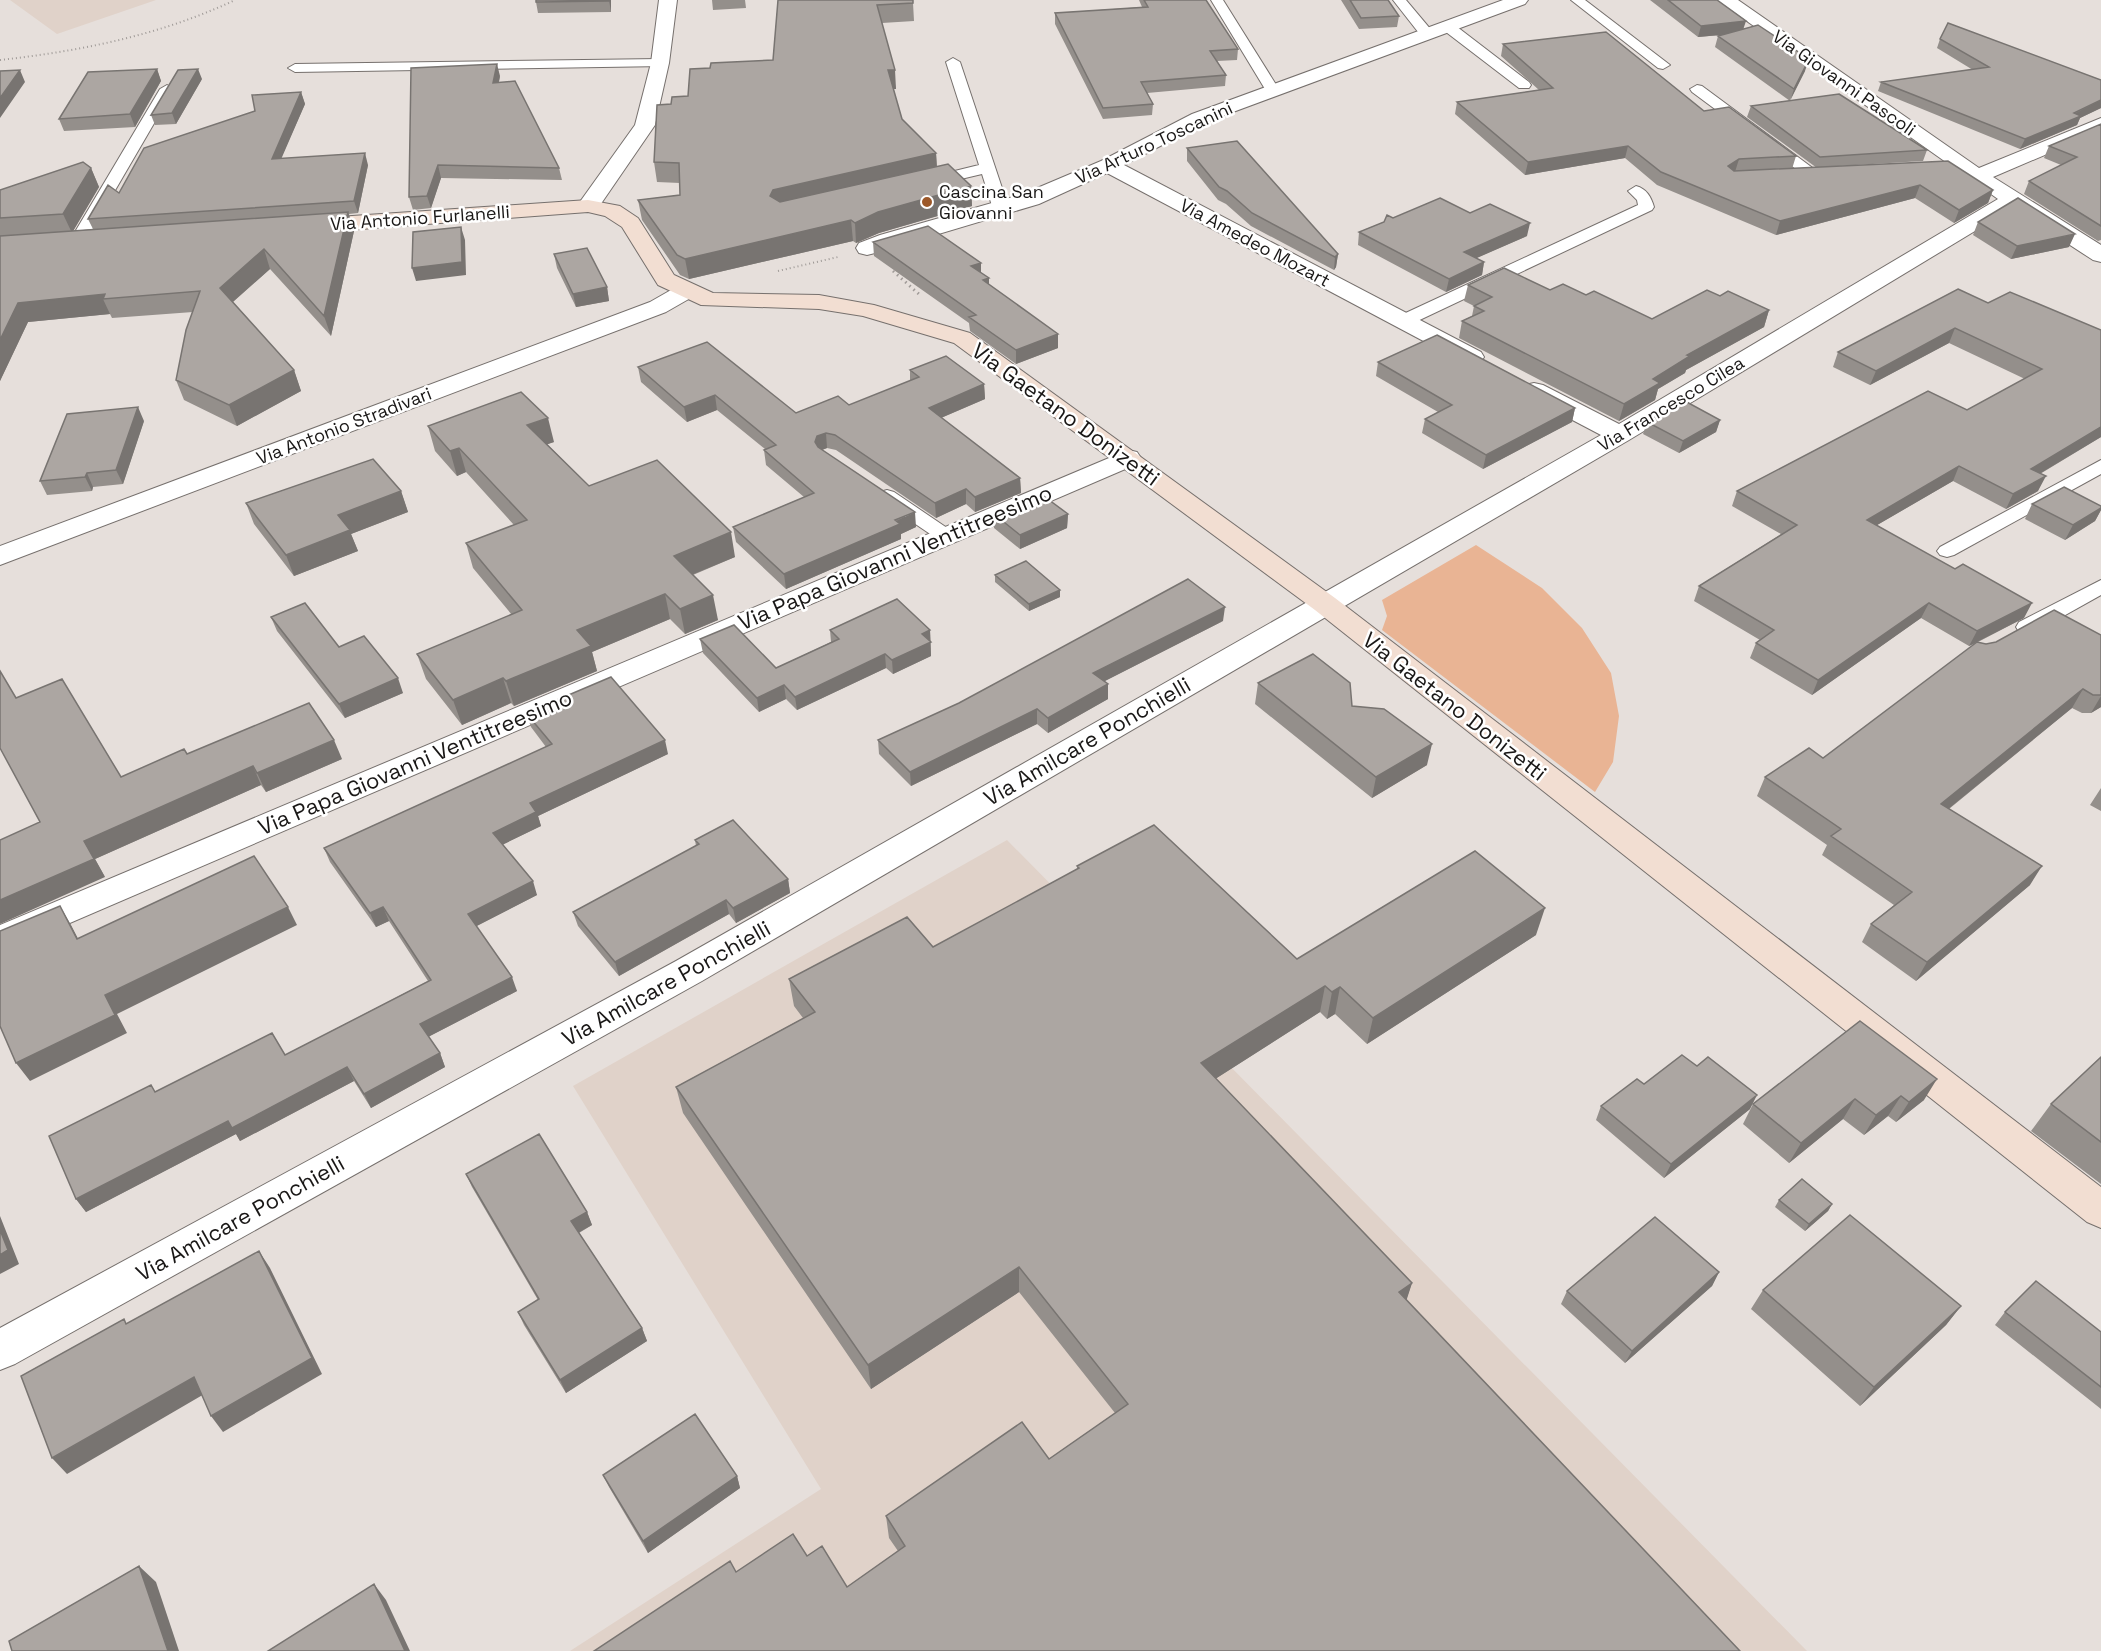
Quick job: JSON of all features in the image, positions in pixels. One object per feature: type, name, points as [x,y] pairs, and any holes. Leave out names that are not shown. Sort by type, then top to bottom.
[{"type":"street","points":[[588,206],[645,124],[660,63],[668,0]]},
{"type":"street","name":"Via Arturo Toscanini","points":[[867,248],[1031,199],[1108,165],[1199,118],[1519,0]]},
{"type":"street","name":"Via Giovanni Pascoli","points":[[1726,0],[1970,171],[2101,255]]},
{"type":"street","points":[[1970,171],[2101,123]]},
{"type":"street","name":"Via Amedeo Mozart","points":[[1108,165],[1496,370]]},
{"type":"street","name":"Via Francesco Cilea","points":[[1325,604],[1620,435],[2013,199]]},
{"type":"street","name":"Via Antonio Furlanelli","points":[[291,227],[588,206],[612,211],[630,223],[666,280],[686,291]]},
{"type":"street","points":[[55,243],[101,240]]},
{"type":"street","name":"Via Gaetano Donizetti","points":[[686,291],[709,300],[819,302],[866,310],[962,338],[1325,604],[2101,1210]]},
{"type":"street","name":"Via Antonio Stradivari","points":[[0,556],[658,307],[686,291]]},
{"type":"street","points":[[1517,381],[1620,435]]},
{"type":"street","name":"Via Papa Giovanni Ventitreesimo","points":[[0,940],[1128,458]]},
{"type":"street","name":"Via Amilcare Ponchielli","points":[[0,1350],[688,971],[1325,604]]},
{"type":"lane","points":[[1217,0],[1273,91]]},
{"type":"lane","points":[[1399,0],[1427,34]]},
{"type":"lane","points":[[1577,0],[1663,65]]},
{"type":"lane","points":[[1448,26],[1524,85]]},
{"type":"lane","points":[[953,62],[1001,209]]},
{"type":"lane","points":[[295,68],[660,63]]},
{"type":"lane","points":[[77,242],[177,71]]},
{"type":"lane","points":[[1697,89],[1819,174],[1791,176]]},
{"type":"lane","points":[[1940,167],[1970,171]]},
{"type":"lane","points":[[908,186],[988,168]]},
{"type":"lane","points":[[1403,321],[1646,207],[1644,198],[1636,191]]},
{"type":"lane","points":[[1947,551],[2101,466]]},
{"type":"lane","points":[[867,483],[946,536]]},
{"type":"lane","points":[[2008,637],[2101,586]]},
{"type":"path","points":[[0,60],[116,41],[194,18],[235,0]]},
{"type":"shaded area","points":[[10,0],[156,0],[57,34]]},
{"type":"shaded area","points":[[1476,545],[1542,588],[1582,628],[1611,673],[1619,716],[1613,762],[1595,792],[1382,630],[1387,616],[1382,600]]},
{"type":"shaded area","points":[[1007,840],[1807,1651],[570,1651],[821,1489],[573,1086]]},
{"type":"building","points":[[536,0],[609,0],[609,1],[536,2]]},
{"type":"building","points":[[778,0],[913,0],[913,3],[877,5],[895,70],[888,70],[902,119],[936,153],[773,190],[770,196],[780,202],[948,164],[971,186],[878,212],[855,223],[851,220],[685,259],[677,255],[638,200],[680,195],[679,163],[654,162],[657,105],[671,104],[672,97],[688,96],[690,69],[710,68],[711,63],[773,60]]},
{"type":"building","points":[[1144,0],[1206,0],[1238,49],[1210,51],[1226,75],[1141,82],[1153,104],[1103,108],[1055,13],[1148,7]]},
{"type":"building","points":[[1350,0],[1388,0],[1399,16],[1361,18]]},
{"type":"building","points":[[1668,0],[1717,0],[1746,21],[1701,26]]},
{"type":"building","points":[[1948,23],[2101,80],[2101,100],[2074,113],[2081,116],[2025,139],[1881,82],[1989,67],[1940,39]]},
{"type":"building","points":[[1758,25],[1809,59],[1794,89],[1718,36]]},
{"type":"building","points":[[1606,32],[1704,111],[1729,107],[1796,156],[1739,159],[1728,166],[1734,171],[1948,161],[1993,190],[1959,210],[1920,185],[1780,221],[1661,172],[1628,146],[1528,162],[1457,102],[1553,88],[1503,44]]},
{"type":"building","points":[[497,64],[493,83],[515,81],[559,168],[438,165],[427,196],[409,197],[411,68]]},
{"type":"building","points":[[157,69],[130,114],[59,119],[88,72]]},
{"type":"building","points":[[198,69],[172,113],[151,115],[178,70]]},
{"type":"building","points":[[20,70],[0,98],[0,71]]},
{"type":"building","points":[[301,92],[272,159],[365,153],[354,201],[88,219],[108,185],[119,193],[144,148],[255,111],[252,95]]},
{"type":"building","points":[[1839,94],[1927,150],[1820,157],[1751,106]]},
{"type":"building","points":[[2101,124],[2101,226],[2029,181],[2077,157],[2049,146]]},
{"type":"building","points":[[1237,141],[1338,254],[1335,257],[1252,213],[1227,191],[1219,187],[1187,148]]},
{"type":"building","points":[[83,162],[91,168],[63,214],[0,218],[0,190]]},
{"type":"building","points":[[1440,198],[1470,213],[1490,204],[1530,223],[1464,252],[1484,262],[1449,279],[1359,232],[1384,222],[1387,215],[1393,218]]},
{"type":"building","points":[[2018,198],[2075,234],[2017,246],[1978,222]]},
{"type":"building","points":[[348,212],[324,316],[264,249],[220,288],[294,370],[229,405],[176,380],[186,330],[200,291],[103,299],[105,294],[18,303],[0,340],[0,236]]},
{"type":"building","points":[[928,226],[981,263],[971,266],[989,278],[983,280],[1058,334],[1016,350],[969,317],[976,315],[873,242]]},
{"type":"building","points":[[461,227],[462,262],[412,268],[413,232]]},
{"type":"building","points":[[587,248],[607,287],[573,294],[554,254]]},
{"type":"building","points":[[1504,268],[1550,290],[1563,284],[1586,295],[1594,291],[1652,319],[1707,290],[1720,296],[1728,291],[1769,310],[1687,355],[1690,356],[1653,379],[1660,383],[1624,404],[1462,321],[1484,311],[1474,306],[1492,297],[1468,285]]},
{"type":"building","points":[[1958,289],[1988,303],[2010,292],[2101,330],[2101,427],[2031,469],[2046,476],[2013,494],[1959,466],[1867,520],[1955,569],[1963,564],[2032,603],[1977,631],[1929,603],[1818,680],[1756,643],[1774,630],[1699,586],[1797,525],[1737,491],[1928,391],[1967,410],[2042,369],[1955,328],[1876,371],[1838,352]]},
{"type":"building","points":[[1437,335],[1575,408],[1486,455],[1425,419],[1452,405],[1378,362]]},
{"type":"building","points":[[707,342],[796,413],[838,396],[849,405],[919,377],[910,370],[946,356],[984,384],[929,408],[1020,478],[975,497],[966,489],[935,503],[835,435],[826,433],[817,436],[815,442],[818,447],[915,512],[895,520],[900,524],[784,574],[733,527],[814,493],[764,450],[776,445],[715,395],[684,407],[638,367]]},
{"type":"building","points":[[521,392],[548,418],[527,425],[589,486],[657,460],[731,532],[674,556],[713,595],[680,609],[665,594],[577,630],[591,646],[506,681],[503,678],[453,700],[417,654],[522,610],[466,543],[527,520],[459,448],[450,451],[428,426]]},
{"type":"building","points":[[1683,400],[1720,420],[1683,441],[1647,422]]},
{"type":"building","points":[[138,407],[116,470],[87,473],[85,477],[40,481],[67,414]]},
{"type":"building","points":[[373,459],[401,491],[338,515],[350,530],[286,555],[246,503]]},
{"type":"building","points":[[2064,487],[2101,508],[2073,525],[2032,504]]},
{"type":"building","points":[[1041,494],[1068,514],[1020,535],[994,514]]},
{"type":"building","points":[[1026,561],[1060,590],[1029,604],[995,575]]},
{"type":"building","points":[[1188,579],[1225,607],[1093,673],[1108,684],[1048,718],[1037,709],[910,772],[878,740],[959,703]]},
{"type":"building","points":[[897,599],[930,630],[922,634],[931,642],[892,660],[885,654],[795,697],[784,685],[757,698],[700,639],[734,625],[776,668],[839,639],[830,630]]},
{"type":"building","points":[[305,603],[339,647],[364,636],[398,678],[339,704],[271,617]]},
{"type":"building","points":[[2054,610],[2101,635],[2101,695],[2093,695],[2083,689],[1941,804],[2042,866],[1927,962],[1871,924],[1912,892],[1831,836],[1841,829],[1765,777],[1809,748],[1823,758],[1977,642],[1986,644],[1996,642]]},
{"type":"building","points":[[1313,654],[1350,683],[1352,706],[1384,709],[1432,744],[1376,777],[1258,683]]},
{"type":"building","points":[[0,671],[16,698],[62,679],[121,777],[184,749],[187,754],[309,703],[334,740],[257,773],[253,766],[84,841],[94,859],[0,900],[0,840],[40,822],[0,748]]},
{"type":"building","points":[[611,677],[665,740],[530,803],[536,812],[493,833],[533,881],[468,914],[512,977],[420,1024],[440,1053],[364,1094],[347,1067],[232,1128],[228,1121],[76,1199],[49,1136],[151,1085],[155,1092],[272,1033],[285,1055],[431,980],[383,907],[370,913],[324,848],[552,744],[526,713]]},
{"type":"building","points":[[733,820],[788,879],[733,908],[726,900],[615,962],[573,912],[699,844],[695,840]]},
{"type":"building","points":[[1154,825],[1297,959],[1475,851],[1545,908],[1373,1018],[1340,987],[1332,992],[1325,986],[1201,1063],[1412,1283],[1399,1292],[1740,1651],[594,1651],[730,1561],[736,1572],[793,1534],[807,1556],[822,1546],[847,1587],[905,1546],[886,1516],[1022,1422],[1049,1459],[1128,1404],[1019,1267],[868,1365],[676,1087],[815,1012],[789,979],[907,917],[933,947]]},
{"type":"building","points":[[254,856],[288,907],[105,995],[115,1015],[16,1063],[0,1026],[0,931],[60,906],[77,939]]},
{"type":"building","points":[[1860,1021],[1937,1079],[1909,1102],[1901,1096],[1876,1115],[1855,1099],[1801,1143],[1753,1104]]},
{"type":"building","points":[[1682,1055],[1697,1066],[1708,1057],[1757,1095],[1671,1164],[1601,1106],[1637,1079],[1644,1084]]},
{"type":"building","points":[[2101,1057],[2101,1142],[2051,1104]]},
{"type":"building","points":[[539,1134],[587,1212],[571,1221],[642,1328],[560,1380],[518,1312],[539,1299],[466,1174]]},
{"type":"building","points":[[1802,1179],[1832,1204],[1809,1224],[1779,1200]]},
{"type":"building","points":[[1850,1215],[1961,1306],[1874,1387],[1763,1290]]},
{"type":"building","points":[[1655,1217],[1719,1272],[1632,1351],[1567,1291]]},
{"type":"building","points":[[0,1230],[8,1250],[0,1255]]},
{"type":"building","points":[[259,1251],[312,1358],[211,1416],[194,1377],[52,1458],[21,1376],[124,1319],[126,1324]]},
{"type":"building","points":[[2036,1281],[2101,1332],[2101,1387],[2005,1312]]},
{"type":"building","points":[[695,1414],[737,1476],[643,1541],[603,1475]]},
{"type":"building","points":[[139,1566],[168,1651],[12,1651],[9,1641]]},
{"type":"building","points":[[374,1584],[405,1651],[268,1651]]},
{"type":"place","name":"Cascina San Giovanni","points":[[927,202]]}]
